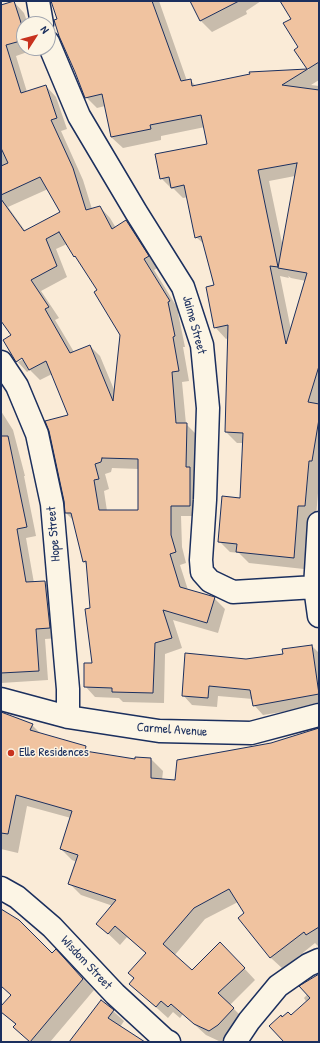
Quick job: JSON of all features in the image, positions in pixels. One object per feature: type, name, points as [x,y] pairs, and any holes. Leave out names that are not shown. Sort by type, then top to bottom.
[{"type":"street","points":[[38,1],[41,16]]},
{"type":"street","name":"Jaime Street","points":[[54,56],[79,116],[183,287],[202,345],[208,408],[205,500],[201,560],[202,572],[210,581],[233,592],[315,587]]},
{"type":"street","name":"Hope Street","points":[[1,362],[17,386],[38,434],[52,504],[68,689],[68,716]]},
{"type":"street","points":[[319,523],[315,587],[319,616]]},
{"type":"street","name":"Carmel Avenue","points":[[1,699],[68,716],[160,731],[251,733],[319,715]]},
{"type":"street","name":"Wisdom Street","points":[[1,888],[17,897],[52,926],[115,994],[169,1042]]},
{"type":"street","points":[[235,1042],[249,1021],[278,986],[308,965],[319,960]]},
{"type":"building","points":[[14,1],[19,16],[16,16],[16,42],[6,45],[21,93],[46,85],[57,118],[51,120],[73,168],[86,210],[100,206],[112,229],[126,220],[149,256],[144,259],[170,301],[168,302],[175,336],[173,337],[179,371],[172,372],[176,423],[187,423],[186,467],[190,467],[190,506],[171,506],[171,535],[176,552],[170,554],[180,587],[215,597],[207,623],[163,610],[172,638],[155,643],[153,693],[112,692],[112,688],[84,687],[84,663],[92,663],[85,609],[90,608],[86,561],[83,562],[71,513],[65,513],[64,501],[49,431],[45,421],[68,415],[46,361],[29,370],[22,358],[16,362],[3,340],[11,335],[1,321],[1,199],[24,231],[60,212],[40,177],[1,195],[1,166],[8,163],[1,148],[1,5]],"holes":[[[59,232],[74,257],[75,256],[97,290],[94,292],[120,335],[113,401],[90,345],[70,353],[45,309],[49,307],[31,280],[57,266],[46,239]],[[102,458],[138,459],[138,510],[99,510],[94,480],[99,479],[95,464],[101,462]]]},
{"type":"building","points":[[51,1],[152,1],[181,81],[191,79],[192,86],[250,74],[249,72],[307,69],[294,50],[298,47],[283,23],[291,19],[280,1],[319,1],[319,62],[282,85],[319,90],[319,366],[308,402],[319,404],[319,419],[312,461],[309,461],[305,506],[298,506],[294,558],[236,552],[237,544],[218,542],[222,496],[240,498],[243,433],[225,432],[228,325],[214,328],[206,287],[214,285],[201,236],[195,238],[184,185],[171,188],[169,177],[160,179],[155,154],[207,144],[201,115],[150,125],[151,129],[111,137],[102,94],[85,98],[59,36],[56,26],[56,19]],"holes":[[[297,163],[278,268],[307,273],[286,344],[270,266],[278,267],[258,170]]]},
{"type":"building","points":[[190,1],[239,1],[200,21]]},
{"type":"building","points":[[1,436],[8,436],[27,527],[17,529],[26,582],[45,581],[50,628],[36,629],[39,671],[1,673]]},
{"type":"building","points":[[312,645],[319,694],[253,706],[250,690],[209,686],[208,698],[182,696],[185,653],[246,659],[283,654],[282,649]]},
{"type":"building","points":[[1,712],[33,724],[30,730],[86,746],[85,751],[135,759],[135,757],[151,758],[151,778],[175,780],[177,760],[271,743],[319,728],[319,927],[306,935],[304,932],[270,958],[238,918],[244,913],[229,889],[194,908],[163,944],[192,970],[220,942],[245,968],[218,993],[234,1008],[218,1025],[209,1031],[194,1024],[171,1004],[168,1007],[161,1001],[156,1007],[129,984],[134,978],[128,973],[146,953],[115,926],[108,934],[96,924],[116,900],[68,884],[78,855],[60,849],[72,811],[16,795],[8,834],[1,833]]},
{"type":"building","points":[[1,909],[19,920],[52,953],[56,949],[83,979],[30,1042],[13,1027],[16,1024],[1,1012],[1,1006],[11,995],[1,986]]},
{"type":"building","points":[[319,974],[319,1042],[284,1042],[269,1026],[281,1015],[282,1017],[288,1012],[291,1015],[310,998],[299,986]]},
{"type":"building","points":[[101,1000],[114,1010],[108,1018],[145,1042],[69,1042]]},
{"type":"place","name":"Elle Residences","points":[[11,753]]}]
